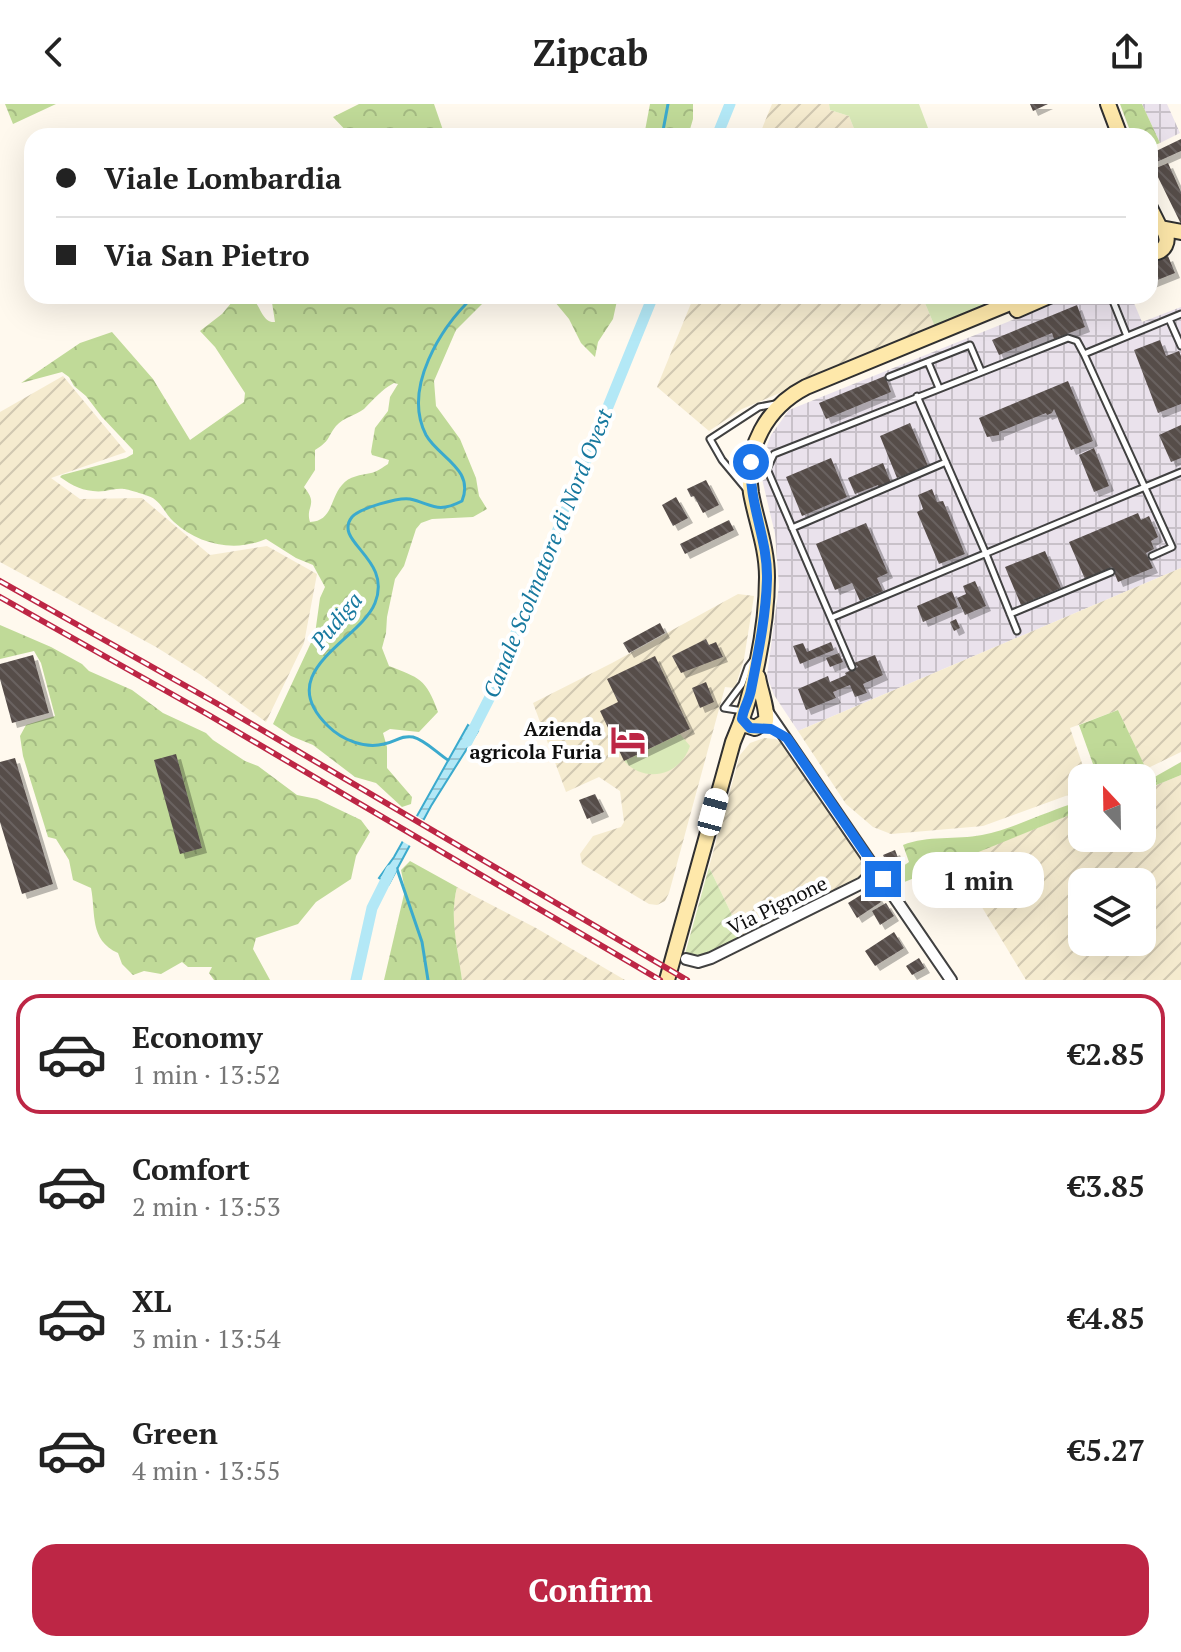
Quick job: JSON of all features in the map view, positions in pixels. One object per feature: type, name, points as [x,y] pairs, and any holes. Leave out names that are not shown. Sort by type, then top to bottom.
[{"type":"street","points":[[1108,104],[1117,128]]},
{"type":"street","points":[[1158,228],[1181,232]]},
{"type":"street","points":[[1158,228],[1167,237],[1166,245]]},
{"type":"street","points":[[1158,252],[1181,239]]},
{"type":"street","points":[[667,980],[729,753],[750,718],[767,575],[763,534],[750,478],[754,448],[765,423],[780,404],[806,387],[1006,304]]},
{"type":"street","points":[[869,361],[971,328],[1030,304]]},
{"type":"street","points":[[750,718],[766,721],[757,658]]},
{"type":"street","points":[[765,709],[951,980]]},
{"type":"street","points":[[750,718],[787,738]]},
{"type":"street","name":"Via Pignone","points":[[686,959],[698,962],[711,958],[798,915],[862,883],[874,865]]},
{"type":"lane","points":[[1114,304],[1127,336]]},
{"type":"lane","points":[[1084,354],[1181,314]]},
{"type":"lane","points":[[1169,319],[1181,346]]},
{"type":"lane","points":[[852,667],[767,469],[774,454],[1068,338],[1077,341],[1084,354],[1172,547],[1152,556]]},
{"type":"lane","points":[[889,377],[970,345],[981,371]]},
{"type":"lane","points":[[928,362],[939,388]]},
{"type":"lane","points":[[917,396],[1017,631]]},
{"type":"lane","points":[[752,495],[722,460],[710,439],[759,407],[780,404]]},
{"type":"lane","points":[[792,528],[946,462]]},
{"type":"lane","points":[[831,618],[1181,472]]},
{"type":"lane","points":[[1010,614],[1111,572]]},
{"type":"lane","points":[[750,718],[724,708],[742,684],[748,667],[757,658]]},
{"type":"shaded area","points":[[772,104],[829,104],[830,110],[849,116],[854,128],[762,128]]},
{"type":"shaded area","points":[[1142,104],[1167,104],[1180,133],[1160,143],[1158,128],[1153,128]]},
{"type":"shaded area","points":[[691,304],[925,304],[935,327],[742,409],[709,431],[657,387]]},
{"type":"shaded area","points":[[1052,304],[1134,304],[1142,322],[1181,307],[1181,568],[798,731],[774,695],[767,676],[779,586],[775,534],[762,479],[765,451],[771,435],[789,410]]},
{"type":"shaded area","points":[[63,376],[126,452],[51,478],[80,499],[142,498],[210,555],[267,546],[317,574],[304,643],[266,722],[156,647],[0,562],[0,412]]},
{"type":"shaded area","points":[[1181,568],[1181,752],[1156,764],[1144,764],[1118,710],[1070,728],[1082,764],[1068,764],[1068,795],[983,826],[891,834],[873,827],[846,804],[798,731]]},
{"type":"shaded area","name":"Azienda agricola Furia","points":[[738,594],[754,596],[744,659],[735,688],[725,687],[669,893],[665,901],[657,905],[649,904],[582,864],[580,854],[593,836],[621,827],[624,822],[620,791],[599,777],[566,792],[533,703]]},
{"type":"shaded area","points":[[764,738],[776,739],[787,748],[867,869],[860,880],[743,938],[709,867],[740,755],[750,743]]},
{"type":"shaded area","points":[[1181,775],[1181,980],[1026,980],[954,861],[1068,816],[1068,852],[1156,852],[1156,785]]},
{"type":"shaded area","points":[[457,887],[625,980],[462,980],[454,930]]},
{"type":"green space","points":[[5,104],[56,104],[13,124]]},
{"type":"green space","points":[[359,104],[434,104],[442,128],[343,128],[333,117]]},
{"type":"green space","points":[[650,104],[693,104],[690,128],[646,128]]},
{"type":"green space","points":[[829,104],[919,104],[928,128],[854,128],[849,116],[830,110]]},
{"type":"green space","points":[[1120,104],[1142,104],[1153,128],[1129,128]]},
{"type":"green space","points":[[230,304],[256,304],[265,318],[275,322],[272,304],[482,304],[456,330],[434,381],[436,406],[460,439],[476,478],[479,496],[487,509],[473,517],[432,519],[421,523],[416,529],[404,566],[395,579],[382,648],[389,666],[415,677],[425,686],[438,712],[419,732],[390,729],[383,733],[387,768],[412,797],[411,804],[402,807],[376,783],[355,777],[313,745],[273,724],[315,634],[320,598],[325,587],[313,565],[266,539],[229,546],[205,541],[184,530],[156,500],[143,494],[122,489],[87,490],[60,477],[126,458],[133,454],[133,450],[62,372],[21,383],[80,343],[112,332],[153,379],[190,440],[244,402],[245,393],[215,347],[200,331]],"holes":[[[398,384],[390,397],[388,411],[375,428],[371,452],[389,460],[388,464],[345,482],[323,518],[310,522],[311,498],[304,487],[315,470],[315,450],[339,423],[364,409],[389,386]]]},
{"type":"green space","points":[[557,304],[616,304],[613,319],[598,342],[595,357],[581,343],[569,319]]},
{"type":"green space","points":[[925,304],[994,304],[935,327]]},
{"type":"green space","points":[[0,625],[51,647],[89,671],[132,690],[163,713],[206,733],[245,761],[258,766],[297,795],[317,799],[361,820],[370,832],[356,856],[351,879],[316,902],[298,924],[256,938],[253,949],[270,980],[214,980],[209,973],[212,967],[188,967],[182,962],[161,974],[144,971],[133,975],[122,964],[118,953],[102,941],[96,925],[91,888],[73,880],[69,860],[56,839],[48,837],[23,756],[20,736],[26,725],[55,716],[41,663],[34,651],[0,659]]},
{"type":"green space","points":[[1118,710],[1144,764],[1093,764],[1079,725]]},
{"type":"green space","points":[[680,734],[690,746],[685,756],[670,770],[642,773],[624,761]]},
{"type":"green space","points":[[1181,762],[1181,775],[1156,785],[1156,776]]},
{"type":"green space","points":[[1068,805],[1068,816],[902,883],[890,875],[909,862],[903,845],[995,832]]},
{"type":"green space","points":[[410,861],[457,887],[454,922],[462,980],[384,980],[405,890],[401,870]]},
{"type":"green space","points":[[709,867],[743,938],[707,954],[685,954]]},
{"type":"water","points":[[468,725],[478,731],[431,806],[389,884],[379,878],[394,857]]},
{"type":"pier","points":[[415,815],[427,822],[412,847],[400,840]]},
{"type":"building","points":[[1030,104],[1048,104],[1033,111]]},
{"type":"building","points":[[1181,139],[1181,151],[1158,161],[1158,150]]},
{"type":"building","points":[[1168,163],[1181,192],[1181,224],[1158,177],[1158,167]]},
{"type":"building","points":[[1168,256],[1175,273],[1158,280],[1158,260]]},
{"type":"building","points":[[1077,305],[1085,327],[1054,339],[1052,333],[999,355],[992,340]]},
{"type":"building","points":[[1160,340],[1166,356],[1179,351],[1181,356],[1181,404],[1158,413],[1134,350]]},
{"type":"building","points":[[885,376],[891,392],[826,419],[819,403]]},
{"type":"building","points":[[1068,381],[1093,441],[1071,450],[1054,409],[1052,413],[987,437],[979,418]]},
{"type":"building","points":[[910,423],[928,466],[897,478],[880,436]]},
{"type":"building","points":[[1181,425],[1181,458],[1171,462],[1159,435]]},
{"type":"building","points":[[1094,448],[1109,486],[1094,492],[1079,455]]},
{"type":"building","points":[[831,458],[847,497],[802,516],[786,477]]},
{"type":"building","points":[[883,463],[891,483],[855,494],[848,478]]},
{"type":"building","points":[[706,480],[719,505],[703,513],[687,489]]},
{"type":"building","points":[[932,489],[937,502],[943,501],[965,554],[939,564],[917,512],[923,509],[918,495]]},
{"type":"building","points":[[676,497],[688,518],[673,526],[662,505]]},
{"type":"building","points":[[1138,513],[1141,520],[1149,516],[1158,537],[1151,541],[1154,549],[1146,553],[1153,568],[1118,582],[1112,567],[1085,579],[1069,542]]},
{"type":"building","points":[[729,520],[734,530],[685,554],[680,544]]},
{"type":"building","points":[[866,523],[888,573],[877,578],[883,591],[860,601],[852,583],[835,590],[816,544]]},
{"type":"building","points":[[1045,551],[1061,588],[1021,605],[1005,567]]},
{"type":"building","points":[[975,581],[986,606],[965,615],[957,598],[966,594],[963,586]]},
{"type":"building","points":[[952,591],[958,607],[923,622],[917,606]]},
{"type":"building","points":[[956,619],[960,628],[954,631],[950,622]]},
{"type":"building","points":[[660,623],[665,633],[629,653],[623,643]]},
{"type":"building","points":[[706,639],[709,645],[716,642],[723,657],[681,673],[672,656]]},
{"type":"building","points":[[831,642],[834,650],[800,664],[793,646],[803,643],[807,652]]},
{"type":"building","points":[[839,653],[843,662],[830,667],[826,658]]},
{"type":"building","points":[[33,655],[49,713],[12,723],[0,679],[0,664]]},
{"type":"building","points":[[875,655],[883,675],[863,684],[867,693],[855,697],[850,685],[833,692],[836,698],[806,710],[798,689],[828,676],[830,682],[846,675],[858,667],[854,663]]},
{"type":"building","points":[[655,656],[690,729],[624,761],[600,711],[618,702],[607,679]]},
{"type":"building","points":[[706,682],[714,702],[700,708],[692,688]]},
{"type":"building","points":[[176,754],[202,848],[180,854],[154,760]]},
{"type":"building","points":[[15,758],[53,884],[22,894],[0,822],[0,762]]},
{"type":"building","points":[[595,794],[604,812],[587,819],[579,800]]},
{"type":"building","points":[[895,850],[900,863],[889,868],[883,855]]},
{"type":"building","points":[[872,888],[881,902],[857,918],[848,903]]},
{"type":"building","points":[[886,903],[894,916],[880,925],[872,911]]},
{"type":"building","points":[[894,932],[904,948],[875,966],[865,951]]},
{"type":"building","points":[[919,958],[925,968],[912,975],[906,966]]},
{"type":"waterway","name":"Pudiga","points":[[664,128],[668,104]]},
{"type":"waterway","name":"Canale Scolmatore di Nord Ovest","points":[[720,128],[730,104]]},
{"type":"waterway","name":"Pudiga","points":[[448,760],[413,737],[377,745],[347,739],[328,726],[313,706],[309,689],[314,673],[324,658],[366,617],[375,603],[378,587],[376,574],[350,535],[348,526],[352,517],[371,507],[397,500],[410,499],[435,507],[462,501],[464,480],[426,435],[420,417],[419,398],[422,379],[438,341],[466,304]]},
{"type":"waterway","name":"Canale Scolmatore di Nord Ovest","points":[[467,742],[490,697],[650,304]]},
{"type":"waterway","name":"Pudiga","points":[[397,869],[422,942],[428,980]]},
{"type":"waterway","name":"Canale Scolmatore di Nord Ovest","points":[[356,980],[372,908],[391,870]]},
{"type":"railway","points":[[0,581],[216,703],[687,980]]},
{"type":"railway","points":[[0,597],[207,714],[660,980]]},
{"type":"place","name":"Azienda agricola Furia","points":[[628,740]]},
{"type":"route","points":[[751,462],[752,495],[763,534],[767,575],[756,662],[748,705],[742,719],[750,728],[771,729],[787,738],[883,879]]}]
